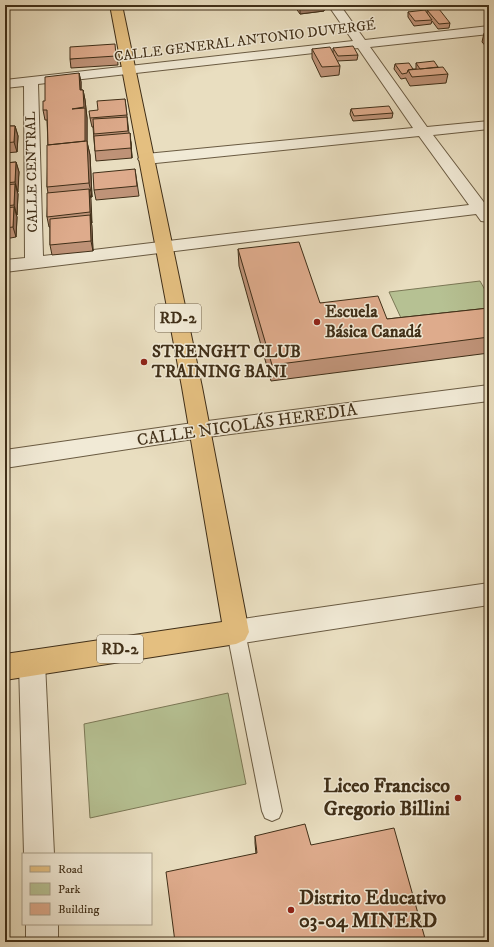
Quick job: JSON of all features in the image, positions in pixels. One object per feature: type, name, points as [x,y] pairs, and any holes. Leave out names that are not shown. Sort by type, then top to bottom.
[{"type":"main road","name":"RD-2","points":[[5,667],[236,632],[192,387],[116,5]]},
{"type":"street","points":[[334,5],[423,132],[485,215]]},
{"type":"street","name":"CALLE GENERAL ANTONIO DUVERGÉ","points":[[5,84],[130,71],[361,43],[489,30]]},
{"type":"street","name":"CALLE CENTRAL","points":[[31,82],[34,262]]},
{"type":"street","points":[[146,159],[423,132],[489,124]]},
{"type":"street","points":[[5,266],[163,246],[485,215]]},
{"type":"street","name":"CALLE NICOLÁS HEREDIA","points":[[5,459],[200,430],[489,392]]},
{"type":"street","points":[[236,632],[489,594]]},
{"type":"street","points":[[32,663],[39,853]]},
{"type":"street","points":[[42,925],[42,942]]},
{"type":"lane","points":[[236,632],[272,810]]},
{"type":"green space","points":[[480,281],[489,297],[489,320],[407,331],[389,292]]},
{"type":"green space","points":[[228,693],[246,784],[90,818],[84,724]]},
{"type":"building","points":[[298,5],[324,5],[325,6],[300,9]]},
{"type":"building","points":[[439,9],[450,23],[439,24],[427,10]]},
{"type":"building","points":[[425,10],[432,20],[415,21],[408,12]]},
{"type":"building","points":[[489,32],[489,38],[484,33]]},
{"type":"building","points":[[115,44],[116,56],[70,59],[70,47]]},
{"type":"building","points":[[353,46],[358,55],[338,56],[333,48]]},
{"type":"building","points":[[330,47],[340,66],[322,67],[312,49]]},
{"type":"building","points":[[434,61],[438,67],[420,69],[416,63]]},
{"type":"building","points":[[409,63],[413,69],[402,74],[395,64]]},
{"type":"building","points":[[443,67],[448,74],[412,77],[408,70]]},
{"type":"building","points":[[79,73],[80,90],[83,90],[84,107],[72,109],[85,108],[85,141],[48,145],[47,110],[43,110],[43,101],[45,101],[45,77]]},
{"type":"building","points":[[125,99],[127,115],[90,118],[89,111],[98,110],[97,101]]},
{"type":"building","points":[[389,106],[393,113],[354,116],[351,109]]},
{"type":"building","points":[[127,117],[128,131],[94,134],[93,119]]},
{"type":"building","points":[[5,126],[15,126],[14,142],[5,143]]},
{"type":"building","points":[[130,133],[131,148],[95,151],[94,136]]},
{"type":"building","points":[[87,141],[89,183],[47,187],[47,145]]},
{"type":"building","points":[[16,162],[15,182],[5,183],[5,163]]},
{"type":"building","points":[[135,169],[137,186],[94,190],[93,173]]},
{"type":"building","points":[[15,184],[14,205],[5,206],[5,185]]},
{"type":"building","points":[[89,189],[90,212],[47,217],[47,193]]},
{"type":"building","points":[[14,207],[13,227],[5,228],[5,208]]},
{"type":"building","points":[[90,215],[91,241],[50,245],[50,219]]},
{"type":"building","name":"Escuela Básica Canadá","points":[[299,242],[320,303],[378,296],[387,319],[489,308],[489,337],[272,365],[238,249]]},
{"type":"building","name":"Distrito Educativo 03-04 MINERD","points":[[305,824],[311,845],[394,828],[426,942],[175,942],[166,872],[257,853],[255,836]]},
{"type":"place","name":"Escuela Básica Canadá","points":[[317,322]]},
{"type":"place","name":"STRENGHT CLUB TRAINING BANI","points":[[144,362]]},
{"type":"place","name":"Liceo Francisco Gregorio Billini","points":[[458,798]]},
{"type":"place","name":"Distrito Educativo 03-04 MINERD","points":[[291,910]]}]
